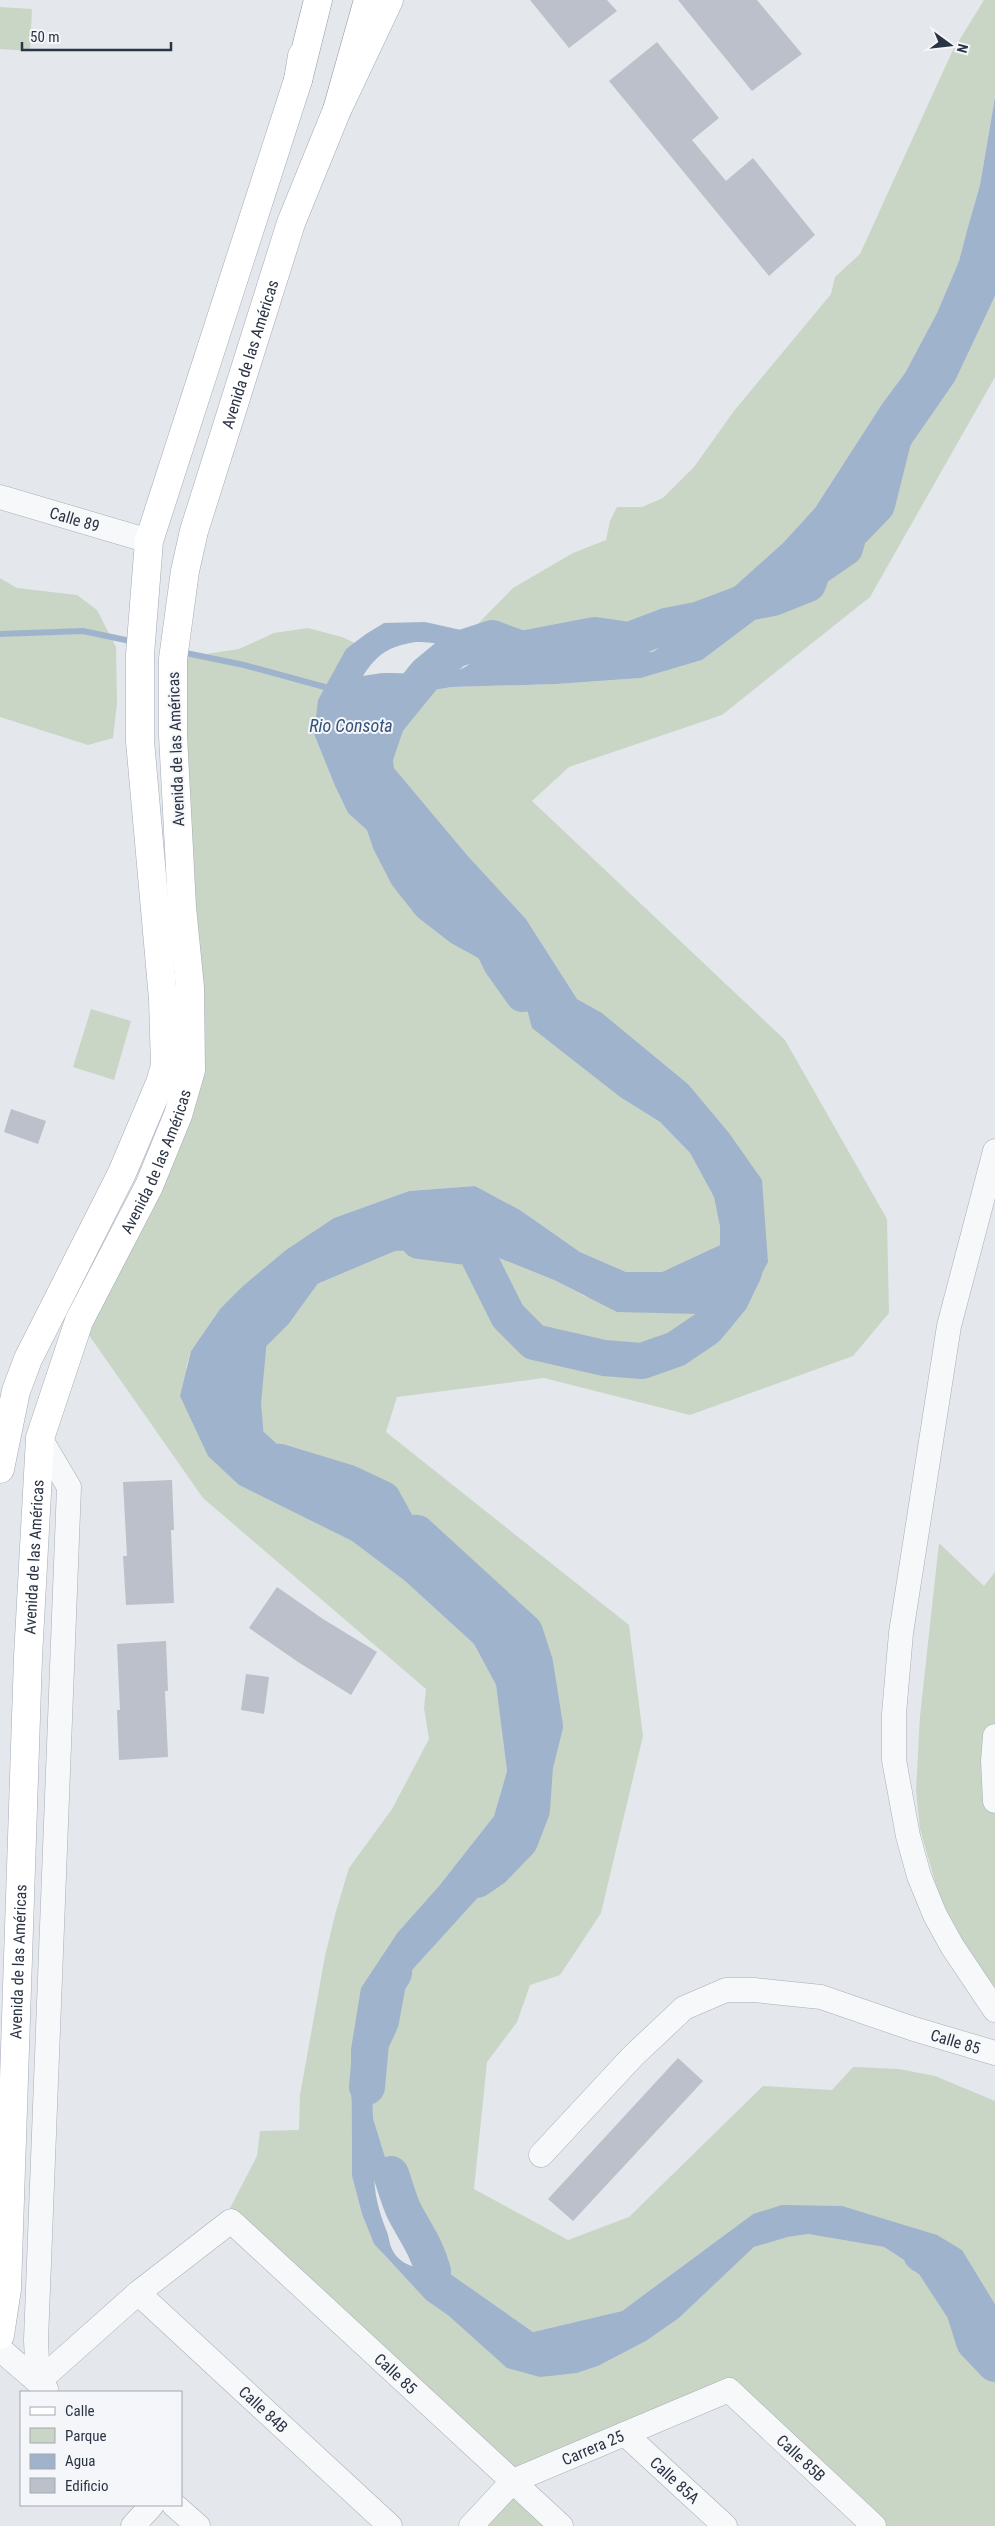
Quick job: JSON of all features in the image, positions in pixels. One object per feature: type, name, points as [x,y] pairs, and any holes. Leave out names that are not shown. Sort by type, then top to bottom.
[{"type":"main road","points":[[298,80],[311,0]]},
{"type":"main road","name":"Avenida de las Américas","points":[[0,1469],[16,1391],[28,1359],[122,1173],[160,1083],[165,1066],[164,999],[140,741],[140,655],[149,541],[298,80],[318,0]]},
{"type":"main road","name":"Avenida de las Américas","points":[[0,2335],[7,2289],[18,1940],[6,1862],[28,1657],[40,1438],[79,1321],[149,1186],[178,1115],[191,1070],[190,988],[182,907],[173,735],[173,659],[185,571],[196,522],[290,223],[336,110],[368,0]]},
{"type":"main road","points":[[336,110],[389,0]]},
{"type":"street","name":"Calle 89","points":[[0,497],[149,541]]},
{"type":"street","points":[[995,1151],[949,1326],[901,1633],[894,1714],[894,1760],[908,1836],[919,1876],[931,1907],[952,1946],[995,2010]]},
{"type":"street","points":[[40,1438],[69,1487],[36,2340],[44,2387]]},
{"type":"street","points":[[995,1736],[993,1761],[995,1801]]},
{"type":"street","points":[[6,1862],[55,1821]]},
{"type":"street","name":"Calle 85","points":[[541,2154],[633,2056],[684,2008],[726,1990],[754,1990],[821,1997],[914,2029],[995,2053]]},
{"type":"street","name":"Calle 85","points":[[138,2293],[231,2221],[561,2526]]},
{"type":"street","points":[[44,2387],[138,2293]]},
{"type":"street","name":"Calle 84B","points":[[138,2293],[390,2526]]},
{"type":"street","points":[[0,2349],[44,2387]]},
{"type":"street","name":"Carrera 25","points":[[471,2526],[513,2481],[729,2390]]},
{"type":"street","name":"Calle 85B","points":[[729,2390],[874,2526]]},
{"type":"street","name":"Calle 85A","points":[[625,2434],[725,2526]]},
{"type":"street","points":[[133,2526],[151,2506]]},
{"type":"street","points":[[175,2506],[198,2526]]},
{"type":"green space","points":[[984,0],[995,0],[995,97],[980,185],[959,261],[937,313],[905,373],[882,404],[815,508],[783,543],[697,620],[653,652],[522,649],[470,632],[513,588],[573,553],[606,540],[610,521],[617,507],[642,507],[663,498],[694,467],[734,411],[831,294],[835,277],[860,254],[952,52]]},
{"type":"green space","points":[[0,7],[32,9],[30,51],[0,49]]},
{"type":"green space","points":[[995,296],[995,377],[870,597],[722,715],[569,767],[532,801],[785,1040],[887,1219],[889,1313],[853,1356],[690,1415],[544,1378],[397,1397],[386,1432],[629,1625],[643,1736],[601,1913],[560,1975],[530,1985],[517,2022],[487,2062],[474,2189],[568,2240],[629,2217],[763,2086],[832,2090],[853,2067],[899,2069],[935,2076],[995,2101],[995,2304],[961,2249],[753,2214],[622,2311],[533,2332],[449,2273],[428,2240],[389,2170],[373,2118],[371,2043],[397,1992],[414,1968],[503,1870],[547,1756],[545,1726],[535,1663],[499,1607],[443,1559],[365,1506],[269,1461],[246,1440],[231,1371],[249,1338],[284,1298],[419,1241],[474,1248],[554,1280],[586,1297],[740,1315],[688,1084],[602,1013],[577,999],[526,919],[467,855],[394,768],[387,722],[409,694],[452,687],[557,684],[641,678],[702,660],[763,614],[813,570],[849,534],[955,381]]},
{"type":"green space","points":[[0,578],[17,588],[77,595],[97,610],[116,647],[117,703],[113,738],[88,745],[0,717]]},
{"type":"green space","points":[[308,628],[342,637],[355,643],[346,649],[314,734],[348,813],[492,945],[523,994],[533,1028],[620,1097],[660,1122],[690,1153],[714,1197],[720,1226],[720,1245],[662,1272],[626,1272],[580,1252],[520,1210],[475,1186],[409,1191],[334,1218],[220,1309],[191,1351],[186,1368],[239,1485],[352,1541],[405,1581],[474,1644],[496,1685],[507,1771],[494,1816],[439,1886],[398,1932],[351,2100],[352,2176],[362,2214],[374,2244],[426,2300],[449,2316],[577,2373],[598,2366],[646,2341],[679,2318],[754,2247],[788,2237],[808,2234],[884,2247],[952,2291],[995,2361],[995,2526],[874,2526],[729,2390],[514,2481],[561,2526],[471,2526],[513,2481],[228,2212],[257,2156],[260,2131],[299,2130],[300,2095],[325,1956],[336,1911],[349,1868],[392,1809],[429,1739],[424,1708],[426,1689],[203,1498],[79,1321],[178,1115],[173,659],[239,649],[274,633]]},
{"type":"green space","points":[[91,1009],[131,1021],[114,1080],[73,1067]]},
{"type":"green space","points":[[939,1543],[984,1586],[995,1572],[995,1995],[944,1913],[920,1829],[916,1790],[920,1716]]},
{"type":"water","name":"Rio Consota","points":[[995,97],[995,296],[955,381],[849,534],[813,570],[763,614],[702,660],[641,678],[557,684],[452,687],[409,694],[388,722],[394,768],[467,855],[526,919],[577,999],[602,1013],[688,1084],[729,1133],[762,1180],[768,1262],[740,1315],[617,1312],[554,1280],[474,1248],[419,1241],[284,1298],[249,1338],[231,1371],[246,1440],[269,1461],[365,1506],[443,1559],[525,1632],[535,1663],[545,1726],[547,1756],[544,1777],[532,1810],[503,1870],[414,1968],[397,1992],[371,2043],[373,2118],[389,2170],[428,2240],[449,2273],[533,2332],[622,2311],[753,2214],[782,2205],[842,2206],[937,2235],[962,2250],[995,2304],[995,2361],[952,2291],[884,2247],[808,2234],[788,2237],[754,2247],[679,2318],[646,2341],[598,2366],[577,2373],[540,2377],[507,2368],[449,2316],[426,2300],[374,2244],[362,2214],[352,2176],[351,2049],[361,1988],[398,1932],[439,1886],[494,1816],[507,1771],[496,1685],[474,1644],[405,1581],[352,1541],[239,1485],[208,1456],[180,1396],[191,1351],[220,1309],[243,1286],[286,1250],[334,1218],[409,1191],[475,1186],[520,1210],[580,1252],[626,1272],[662,1272],[720,1245],[720,1226],[714,1197],[690,1153],[660,1122],[620,1097],[532,1028],[523,994],[492,944],[348,813],[314,734],[318,700],[346,649],[384,623],[425,622],[470,632],[522,649],[653,652],[697,620],[783,543],[815,508],[882,404],[905,373],[937,313],[959,261],[980,185]],"holes":[[[416,642],[446,646],[471,663],[462,669],[441,674],[386,673],[363,676],[373,662],[385,652],[398,646]],[[374,2172],[415,2227],[431,2267],[413,2267],[402,2261],[394,2253],[377,2203]]]},
{"type":"building","points":[[530,0],[607,0],[617,11],[569,48]]},
{"type":"building","points":[[678,0],[757,0],[802,54],[752,91]]},
{"type":"building","points":[[657,42],[719,118],[692,140],[726,181],[753,158],[815,235],[769,276],[609,81]]},
{"type":"building","points":[[11,1109],[46,1121],[38,1144],[4,1132]]},
{"type":"building","points":[[172,1480],[174,1530],[171,1530],[174,1603],[126,1605],[123,1556],[127,1556],[123,1482]]},
{"type":"building","points":[[277,1587],[323,1619],[377,1652],[351,1695],[298,1662],[249,1628]]},
{"type":"building","points":[[166,1641],[168,1691],[165,1691],[168,1757],[119,1760],[117,1710],[120,1710],[117,1644]]},
{"type":"building","points":[[246,1674],[269,1677],[264,1714],[241,1710]]},
{"type":"building","points":[[678,2058],[703,2081],[573,2221],[548,2199]]},
{"type":"waterway","points":[[563,1019],[535,992],[523,994],[501,963],[492,945],[461,928],[430,904],[407,875],[390,842],[377,803],[372,766],[387,722],[426,674],[455,650],[492,638],[522,649],[595,635],[629,640],[666,626],[697,620],[737,605],[773,598],[808,584],[813,570],[845,548],[849,534],[877,505],[893,441]]},
{"type":"waterway","points":[[0,634],[83,631],[135,642]]},
{"type":"waterway","points":[[181,652],[244,665],[332,689]]},
{"type":"waterway","points":[[373,1234],[413,1232],[419,1241],[474,1248],[508,1316],[534,1342],[604,1358],[642,1361],[676,1349],[707,1328],[731,1299],[744,1272]]},
{"type":"waterway","points":[[316,1260],[309,1265],[275,1312],[249,1338],[243,1403],[246,1440],[269,1461],[280,1462],[349,1483],[383,1499],[401,1532],[417,1533],[525,1632],[535,1663],[545,1726],[535,1766],[532,1810],[520,1841],[493,1869],[477,1880]]},
{"type":"waterway","points":[[367,2087],[371,2043],[381,2021],[388,1983],[394,1973]]},
{"type":"waterway","points":[[391,2174],[404,2211],[424,2247],[433,2271]]},
{"type":"waterway","points":[[921,2254],[932,2261],[964,2310],[974,2342],[995,2364]]}]
